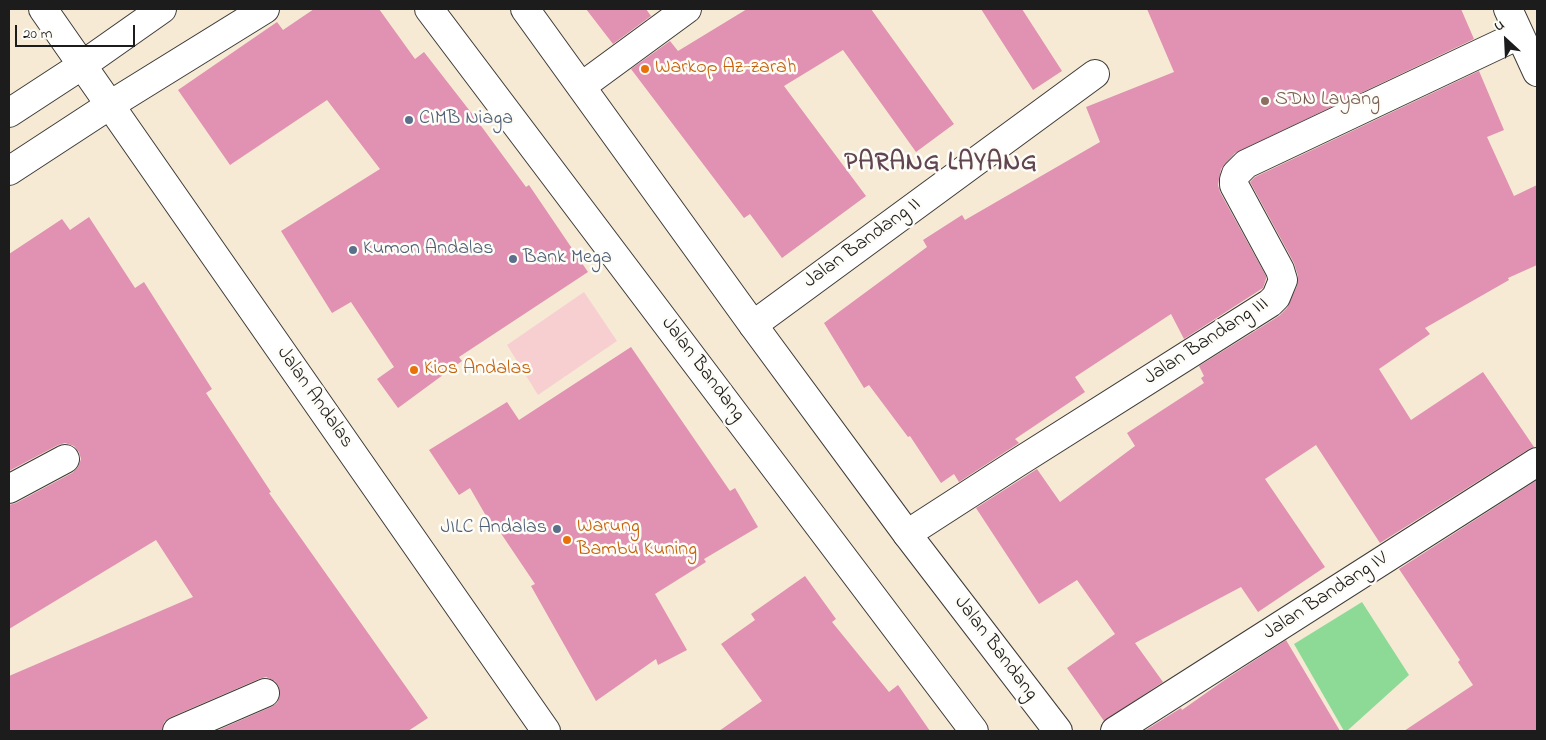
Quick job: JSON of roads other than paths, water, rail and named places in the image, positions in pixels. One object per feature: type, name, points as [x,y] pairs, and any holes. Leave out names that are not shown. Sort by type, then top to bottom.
[{"type":"main road","name":"Jalan Andalas","points":[[42,9],[546,731]]},
{"type":"main road","points":[[9,113],[81,66],[162,9]]},
{"type":"main road","points":[[9,171],[110,105],[265,9]]},
{"type":"main road","name":"Jalan Bandang","points":[[429,9],[974,731]]},
{"type":"main road","name":"Jalan Bandang","points":[[525,9],[907,534],[1058,731]]},
{"type":"main road","points":[[582,86],[687,9]]},
{"type":"main road","points":[[1508,9],[1537,72]]},
{"type":"main road","name":"Jalan Bandang III","points":[[907,534],[1270,303],[1276,296],[1283,280],[1280,270],[1234,185],[1236,174],[1246,164],[1519,35]]},
{"type":"main road","name":"Jalan Bandang II","points":[[753,324],[1095,74]]},
{"type":"main road","points":[[9,489],[64,460]]},
{"type":"main road","name":"Jalan Bandang IV","points":[[1115,731],[1537,462]]},
{"type":"main road","points":[[177,731],[265,693]]},
{"type":"place","name":"Warkop Az-zarah","points":[[645,69]]},
{"type":"place","name":"SDN Layang","points":[[1265,101]]},
{"type":"place","name":"CIMB Niaga","points":[[409,120]]},
{"type":"place","name":"Kumon Andalas","points":[[353,250]]},
{"type":"place","name":"Bank Mega","points":[[513,259]]},
{"type":"place","name":"Kios Andalas","points":[[414,370]]},
{"type":"place","name":"JILC Andalas","points":[[557,529]]},
{"type":"place","name":"Warung Bambu Kuning","points":[[567,540]]},
{"type":"district","name":"PARANG LAYANG","points":[[941,165]]}]
